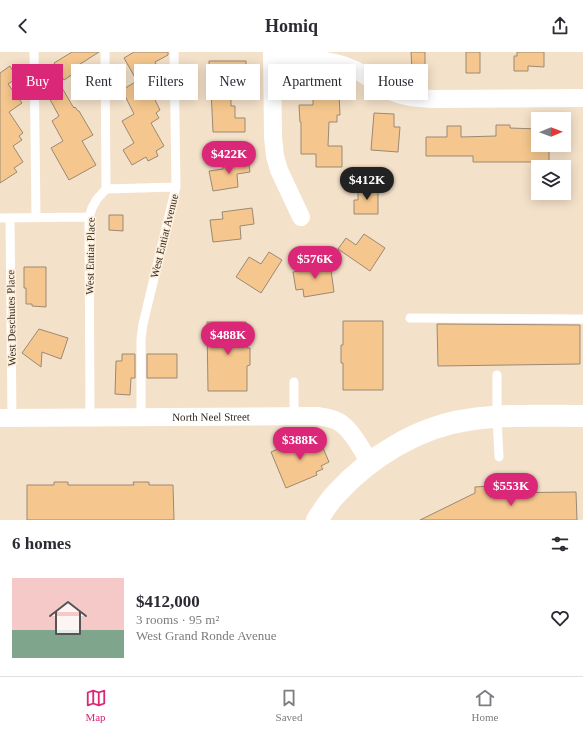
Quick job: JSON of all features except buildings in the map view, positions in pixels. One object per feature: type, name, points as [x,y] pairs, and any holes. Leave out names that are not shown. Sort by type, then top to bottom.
[{"type":"street","points":[[301,217],[284,182],[275,156],[273,137],[272,56],[329,61],[348,66],[388,90],[415,98],[583,98]]},
{"type":"street","points":[[317,520],[336,494],[370,463],[390,449],[428,431],[447,424],[466,420],[497,417],[583,416]]},
{"type":"street","name":"North Neel Street","points":[[6,418],[323,417],[338,422],[344,426],[350,432],[370,463]]},
{"type":"lane","points":[[34,52],[36,217]]},
{"type":"lane","points":[[105,52],[106,189],[176,187]]},
{"type":"lane","name":"West Entiat Avenue","points":[[141,418],[141,340],[143,324],[176,187],[174,52]]},
{"type":"lane","name":"West Entiat Place","points":[[90,418],[89,218],[97,199],[106,189]]},
{"type":"lane","points":[[0,218],[89,218]]},
{"type":"lane","name":"West Deschutes Place","points":[[6,418],[10,218]]},
{"type":"lane","points":[[410,318],[583,319]]},
{"type":"lane","points":[[497,376],[499,457]]},
{"type":"lane","points":[[294,382],[294,417]]}]
